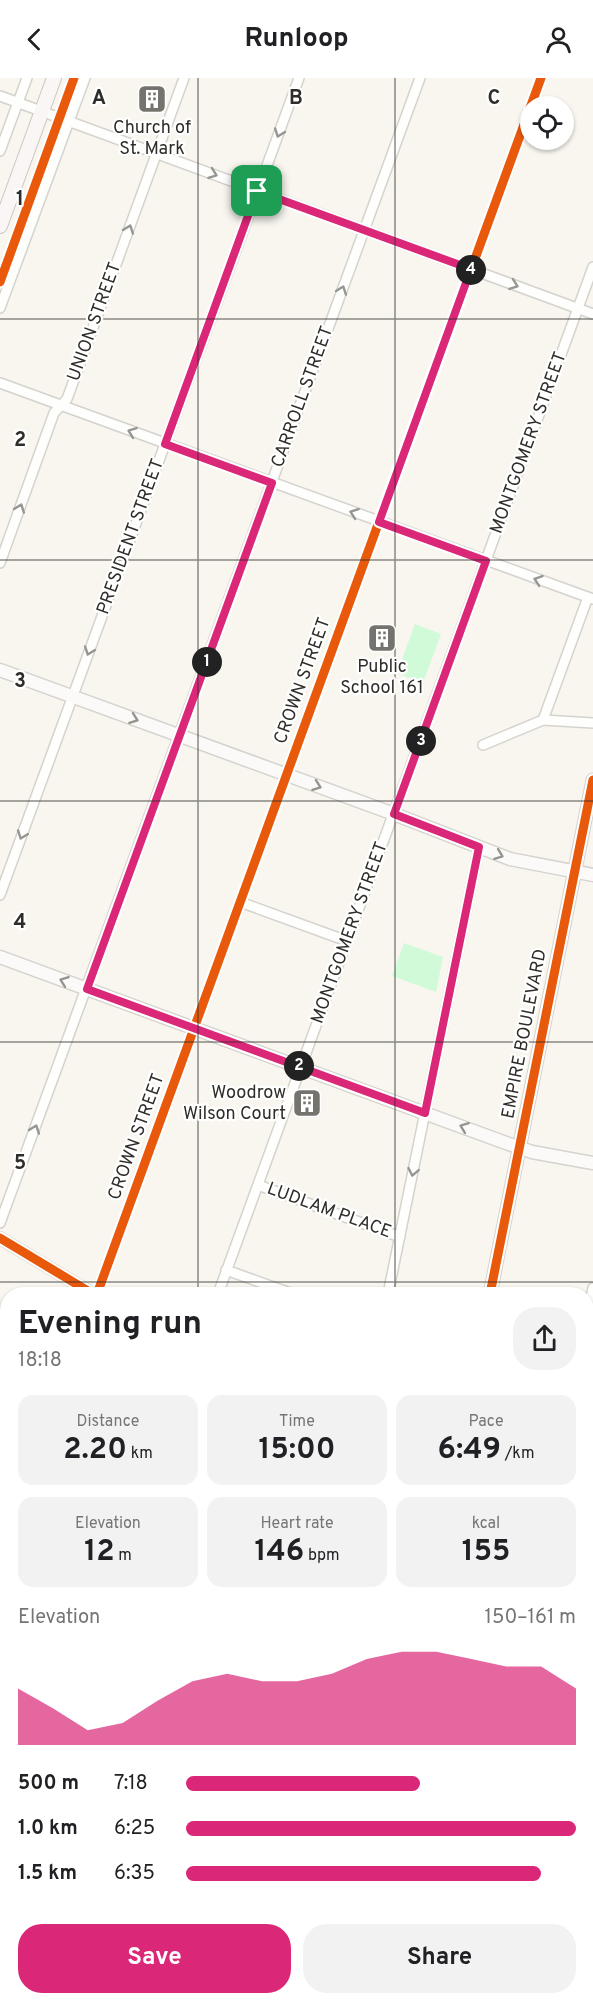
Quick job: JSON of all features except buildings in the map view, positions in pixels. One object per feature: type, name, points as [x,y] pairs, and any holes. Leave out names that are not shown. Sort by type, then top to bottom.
[{"type":"main road","points":[[0,226],[54,78]]},
{"type":"main road","points":[[0,670],[394,814],[510,859],[593,875]]},
{"type":"main road","name":"EMPIRE BOULEVARD","points":[[491,1287],[593,780]]},
{"type":"main road","points":[[0,957],[532,1152],[593,1163]]},
{"type":"street","points":[[0,151],[27,78]]},
{"type":"street","points":[[0,308],[85,78]]},
{"type":"street","name":"UNION STREET","points":[[0,563],[54,413],[67,399],[184,78]]},
{"type":"street","name":"PRESIDENT STREET","points":[[0,895],[299,78]]},
{"type":"street","name":"CARROLL STREET","points":[[0,1223],[420,78]]},
{"type":"street","name":"CROWN STREET","points":[[98,1287],[541,78]]},
{"type":"street","points":[[0,96],[593,314]]},
{"type":"street","name":"MONTGOMERY STREET","points":[[220,1287],[593,267]]},
{"type":"street","points":[[0,383],[590,598],[543,720]]},
{"type":"street","points":[[483,745],[543,720],[593,723]]},
{"type":"street","points":[[389,1287],[479,847]]},
{"type":"street","points":[[240,902],[347,941]]},
{"type":"street","name":"LUDLAM PLACE","points":[[258,1185],[400,1236]]},
{"type":"street","points":[[0,1238],[83,1287]]},
{"type":"street","points":[[226,1270],[273,1287]]},
{"type":"green space","points":[[415,624],[441,634],[423,683],[397,673]]},
{"type":"green space","points":[[404,943],[443,957],[436,992],[392,976]]},
{"type":"cycle path","points":[[0,282],[74,78]]},
{"type":"cycle path","points":[[100,1287],[541,78]]},
{"type":"cycle path","points":[[491,1287],[593,780]]},
{"type":"cycle path","points":[[0,1238],[81,1287]]},
{"type":"place","name":"Church of St. Mark","points":[[152,99]]},
{"type":"place","name":"Public School 161","points":[[382,638]]},
{"type":"place","name":"Woodrow Wilson Court","points":[[307,1103]]},
{"type":"route","points":[[257,191],[471,269],[379,522],[486,561],[394,814],[479,847],[425,1113],[87,989],[272,483],[165,444],[257,191]]}]
